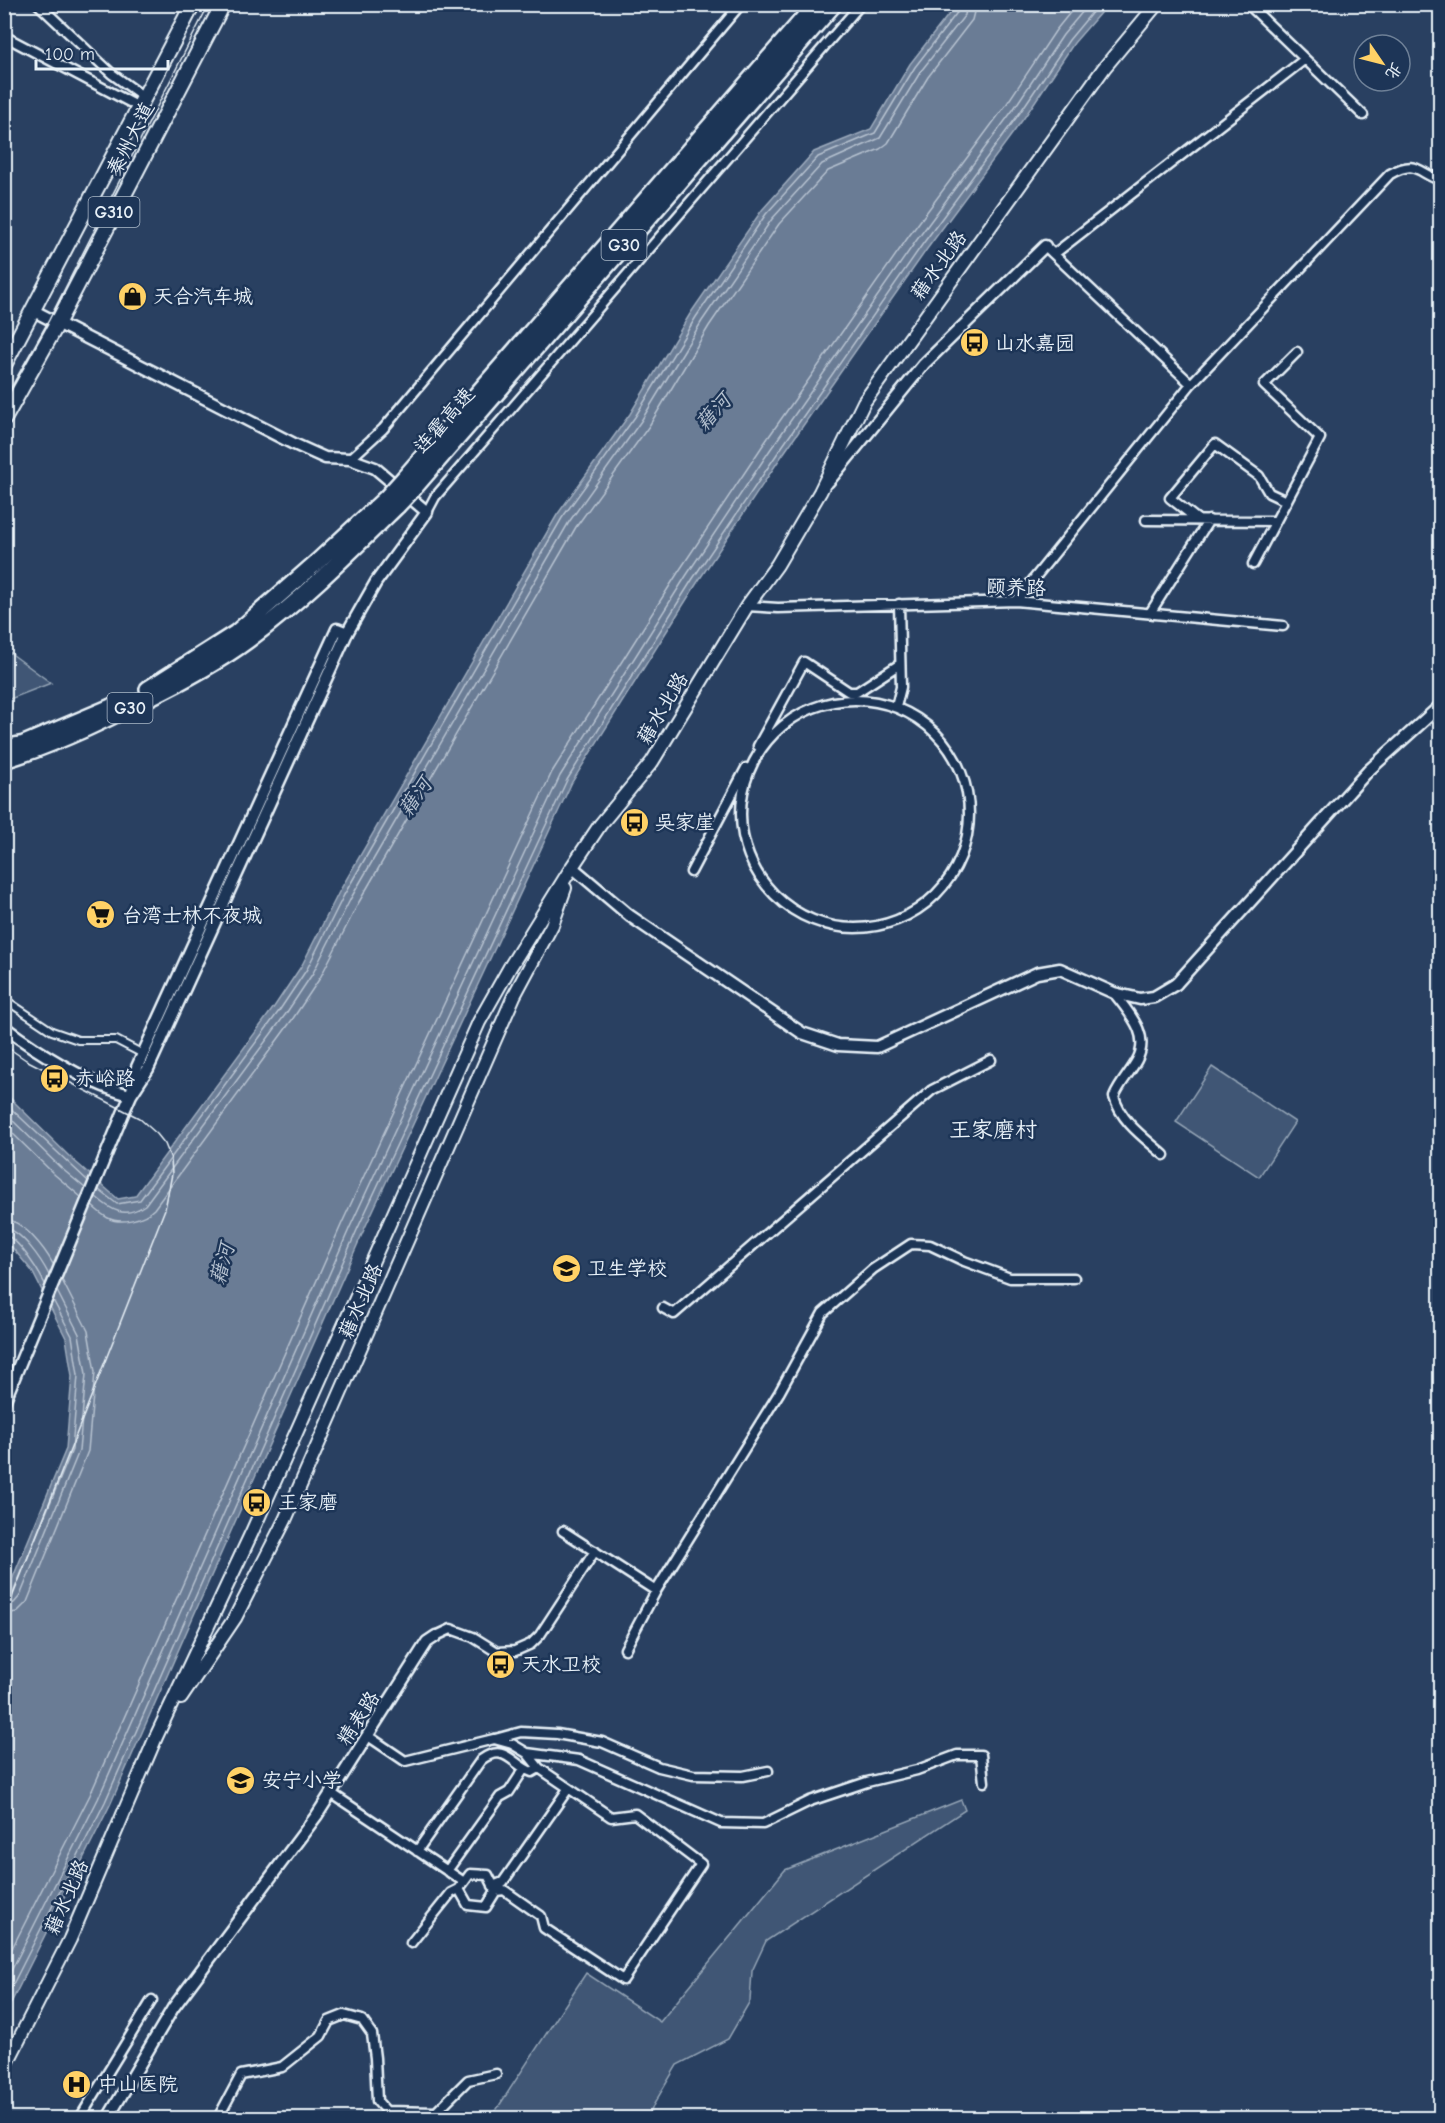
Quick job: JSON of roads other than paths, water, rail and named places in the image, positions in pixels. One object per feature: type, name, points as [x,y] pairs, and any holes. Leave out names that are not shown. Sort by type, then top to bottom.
[{"type":"highway","name":"秦州大道","points":[[4,365],[193,4]]},
{"type":"highway","name":"秦州大道","points":[[4,419],[57,324],[223,4]]},
{"type":"highway","name":"连霍高速","points":[[410,482],[816,4]]},
{"type":"highway","name":"连霍高速","points":[[4,760],[31,752],[90,728],[183,681],[242,636],[317,562],[392,501],[834,4]]},
{"type":"highway","name":"连霍高速","points":[[4,748],[24,744],[143,693],[242,636]]},
{"type":"main road","name":"藉水北路","points":[[777,565],[857,396],[915,321],[1101,64],[1150,4]]},
{"type":"main road","name":"藉水北路","points":[[4,2069],[70,1939],[156,1737],[252,1532],[479,1023],[510,967],[600,825],[652,762],[747,606],[777,565],[820,492],[864,402],[1104,68],[1157,4]]},
{"type":"main road","points":[[820,492],[924,364],[1045,246]]},
{"type":"main road","points":[[4,1402],[131,1095],[148,1069],[347,633],[376,582],[427,512],[375,468],[350,459],[325,458],[294,444],[34,311]]},
{"type":"main road","points":[[131,1095],[137,1067],[337,629],[347,633]]},
{"type":"main road","points":[[572,867],[630,916],[802,1033],[838,1046],[877,1047],[1037,973],[1060,969],[1114,993],[1140,999],[1154,997],[1176,984],[1368,771],[1440,706]]},
{"type":"main road","name":"藉水北路","points":[[156,1737],[235,1618],[285,1520],[514,996],[552,925],[572,867]]},
{"type":"main road","points":[[4,1027],[28,1045],[112,1091],[131,1095]]},
{"type":"main road","name":"精表路","points":[[108,2118],[173,2007],[317,1815],[427,1642],[436,1636]]},
{"type":"street","points":[[38,4],[141,102]]},
{"type":"street","points":[[350,459],[383,429],[741,4]]},
{"type":"street","points":[[427,512],[443,489],[861,4]]},
{"type":"street","points":[[1248,4],[1363,115]]},
{"type":"street","points":[[4,36],[141,102]]},
{"type":"street","points":[[1054,254],[1305,59]]},
{"type":"street","points":[[1016,601],[1191,384],[1390,174],[1407,167],[1417,168],[1440,180]]},
{"type":"street","points":[[1045,246],[1191,384]]},
{"type":"street","points":[[1253,564],[1320,438],[1264,385],[1297,352]]},
{"type":"street","points":[[1198,520],[1170,498],[1215,444],[1259,476],[1269,493],[1286,501]]},
{"type":"street","points":[[1146,520],[1276,521]]},
{"type":"street","points":[[1150,613],[1209,520]]},
{"type":"street","name":"颐养路","points":[[747,606],[778,608],[1016,601],[1283,626]]},
{"type":"street","points":[[896,707],[901,687],[899,604]]},
{"type":"street","points":[[691,872],[804,662],[849,692],[857,692],[900,664]]},
{"type":"street","points":[[853,699],[878,701],[896,707],[912,714],[932,729],[949,747],[961,769],[968,792],[970,817],[963,854],[951,876],[936,895],[906,917],[882,925],[858,928],[833,926],[810,919],[779,899],[762,881],[750,859],[743,835],[741,811],[748,774],[767,742],[784,724],[805,711],[828,703],[853,699]]},
{"type":"street","points":[[1114,993],[1137,1025],[1143,1046],[1114,1097],[1118,1110],[1164,1155]]},
{"type":"street","points":[[4,999],[52,1032],[78,1040],[116,1040],[143,1054]]},
{"type":"street","points":[[663,1308],[674,1314],[932,1090],[991,1060]]},
{"type":"street","points":[[625,1649],[656,1591],[779,1393],[823,1313],[873,1269],[911,1244],[930,1245],[964,1262],[1010,1278],[1074,1278]]},
{"type":"street","points":[[563,1531],[656,1591]]},
{"type":"street","name":"精表路","points":[[436,1636],[451,1629],[473,1637],[497,1653],[515,1651],[531,1644],[540,1635],[595,1551]]},
{"type":"street","points":[[368,1736],[405,1761],[521,1732],[557,1734],[602,1742],[659,1767],[693,1775],[743,1776],[768,1771]]},
{"type":"street","points":[[411,1943],[450,1893],[462,1886],[470,1874],[488,1875],[495,1888],[504,1890],[541,1916],[544,1928],[623,1980],[701,1864],[635,1814],[610,1817],[539,1768],[527,1753],[512,1744],[494,1739]]},
{"type":"street","points":[[417,1851],[486,1756],[500,1753],[507,1755],[524,1769],[532,1772],[539,1768]]},
{"type":"street","points":[[527,1753],[579,1760],[721,1823],[763,1824],[810,1801],[867,1782],[917,1770],[957,1755],[981,1755],[984,1782]]},
{"type":"street","points":[[447,1871],[500,1797],[509,1792],[524,1769]]},
{"type":"street","points":[[331,1793],[447,1871],[462,1886],[468,1905],[486,1906],[495,1888],[503,1882],[568,1789]]},
{"type":"street","points":[[80,2118],[152,2000]]},
{"type":"street","points":[[218,2118],[241,2075],[282,2067],[321,2036],[329,2021],[344,2015],[362,2020],[372,2034],[377,2101],[386,2111],[436,2112],[468,2080],[495,2074]]},
{"type":"water","name":"藉河","points":[[956,5],[1107,5],[1074,43],[1024,118],[927,249],[781,457],[697,583],[572,782],[363,1232],[110,1805],[5,2015],[4,1599],[66,1449],[72,1376],[66,1338],[32,1271],[5,1239],[5,1093],[71,1158],[118,1199],[135,1196],[274,1007],[302,965],[339,892],[557,515],[630,414],[690,314],[762,210],[814,152],[871,129],[910,64]]},
{"type":"tram line","points":[[4,400],[49,320],[209,4]]},
{"type":"tram line","points":[[4,1045],[26,1060],[139,1118],[165,1144],[171,1159],[172,1174],[165,1209],[4,1618]]},
{"type":"place","name":"天合汽车城","points":[[132,296]]},
{"type":"place","name":"山水嘉园","points":[[974,343]]},
{"type":"place","name":"吴家崖","points":[[634,822]]},
{"type":"place","name":"台湾士林不夜城","points":[[101,915]]},
{"type":"place","name":"赤峪路","points":[[54,1078]]},
{"type":"place","name":"卫生学校","points":[[566,1268]]},
{"type":"place","name":"王家磨","points":[[257,1502]]},
{"type":"place","name":"天水卫校","points":[[500,1664]]},
{"type":"place","name":"安宁小学","points":[[241,1780]]},
{"type":"place","name":"中山医院","points":[[77,2084]]},
{"type":"district","name":"王家磨村","points":[[993,1129]]}]
